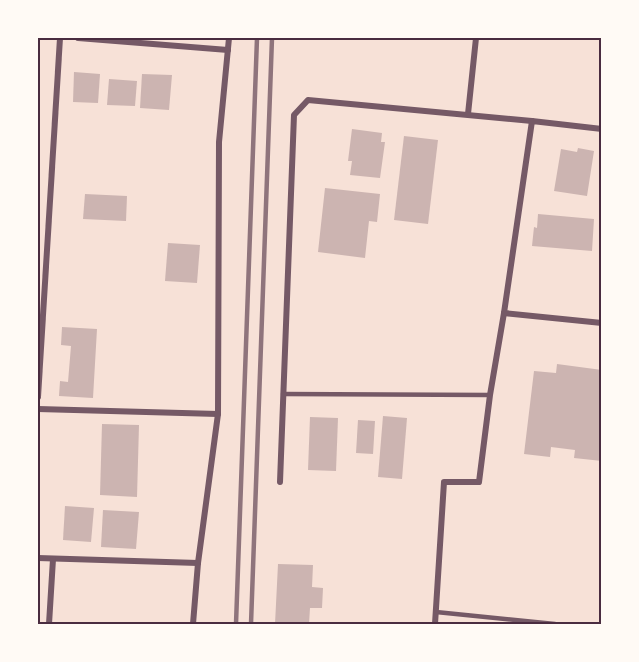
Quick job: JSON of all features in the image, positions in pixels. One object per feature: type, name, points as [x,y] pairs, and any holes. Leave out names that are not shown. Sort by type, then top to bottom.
[{"type":"street","points":[[38,397],[60,38]]},
{"type":"street","points":[[78,38],[228,50]]},
{"type":"street","points":[[193,624],[198,563],[218,414],[219,142],[229,38]]},
{"type":"street","points":[[468,114],[476,38]]},
{"type":"street","points":[[280,482],[294,115],[308,100],[602,129]]},
{"type":"street","points":[[435,624],[444,482],[479,482],[532,121]]},
{"type":"street","points":[[504,313],[602,323]]},
{"type":"street","points":[[38,409],[218,414]]},
{"type":"street","points":[[38,558],[198,563]]},
{"type":"street","points":[[49,624],[53,559]]},
{"type":"lane","points":[[283,394],[490,395]]},
{"type":"lane","points":[[436,612],[555,624]]},
{"type":"building","points":[[74,72],[100,74],[98,103],[73,102]]},
{"type":"building","points":[[142,74],[172,75],[169,110],[140,108]]},
{"type":"building","points":[[109,79],[137,81],[135,106],[107,105]]},
{"type":"building","points":[[352,129],[382,133],[381,142],[385,142],[380,178],[350,175],[352,161],[348,161]]},
{"type":"building","points":[[404,136],[438,140],[428,224],[394,220]]},
{"type":"building","points":[[578,148],[594,151],[587,196],[554,191],[561,149],[577,152]]},
{"type":"building","points":[[325,188],[380,194],[377,222],[369,221],[365,258],[318,252]]},
{"type":"building","points":[[85,194],[127,196],[126,221],[83,219]]},
{"type":"building","points":[[538,214],[594,219],[592,251],[532,246]]},
{"type":"building","points":[[168,243],[200,245],[197,283],[165,281]]},
{"type":"building","points":[[62,327],[97,329],[93,398],[59,396],[60,381],[68,382],[71,346],[61,345]]},
{"type":"building","points":[[557,364],[602,370],[602,461],[574,458],[575,450],[551,447],[550,457],[524,454],[534,371],[556,373]]},
{"type":"building","points":[[383,416],[407,418],[402,479],[378,477]]},
{"type":"building","points":[[310,417],[338,418],[336,471],[308,470]]},
{"type":"building","points":[[358,420],[375,421],[373,454],[356,453]]},
{"type":"building","points":[[102,424],[139,425],[137,497],[100,495]]},
{"type":"building","points":[[65,506],[94,508],[91,542],[63,540]]},
{"type":"building","points":[[103,510],[139,512],[136,549],[101,547]]},
{"type":"building","points":[[278,564],[313,565],[312,587],[323,588],[322,608],[310,608],[309,624],[275,624]]},
{"type":"railway","points":[[236,624],[257,38]]},
{"type":"railway","points":[[251,624],[272,38]]}]
